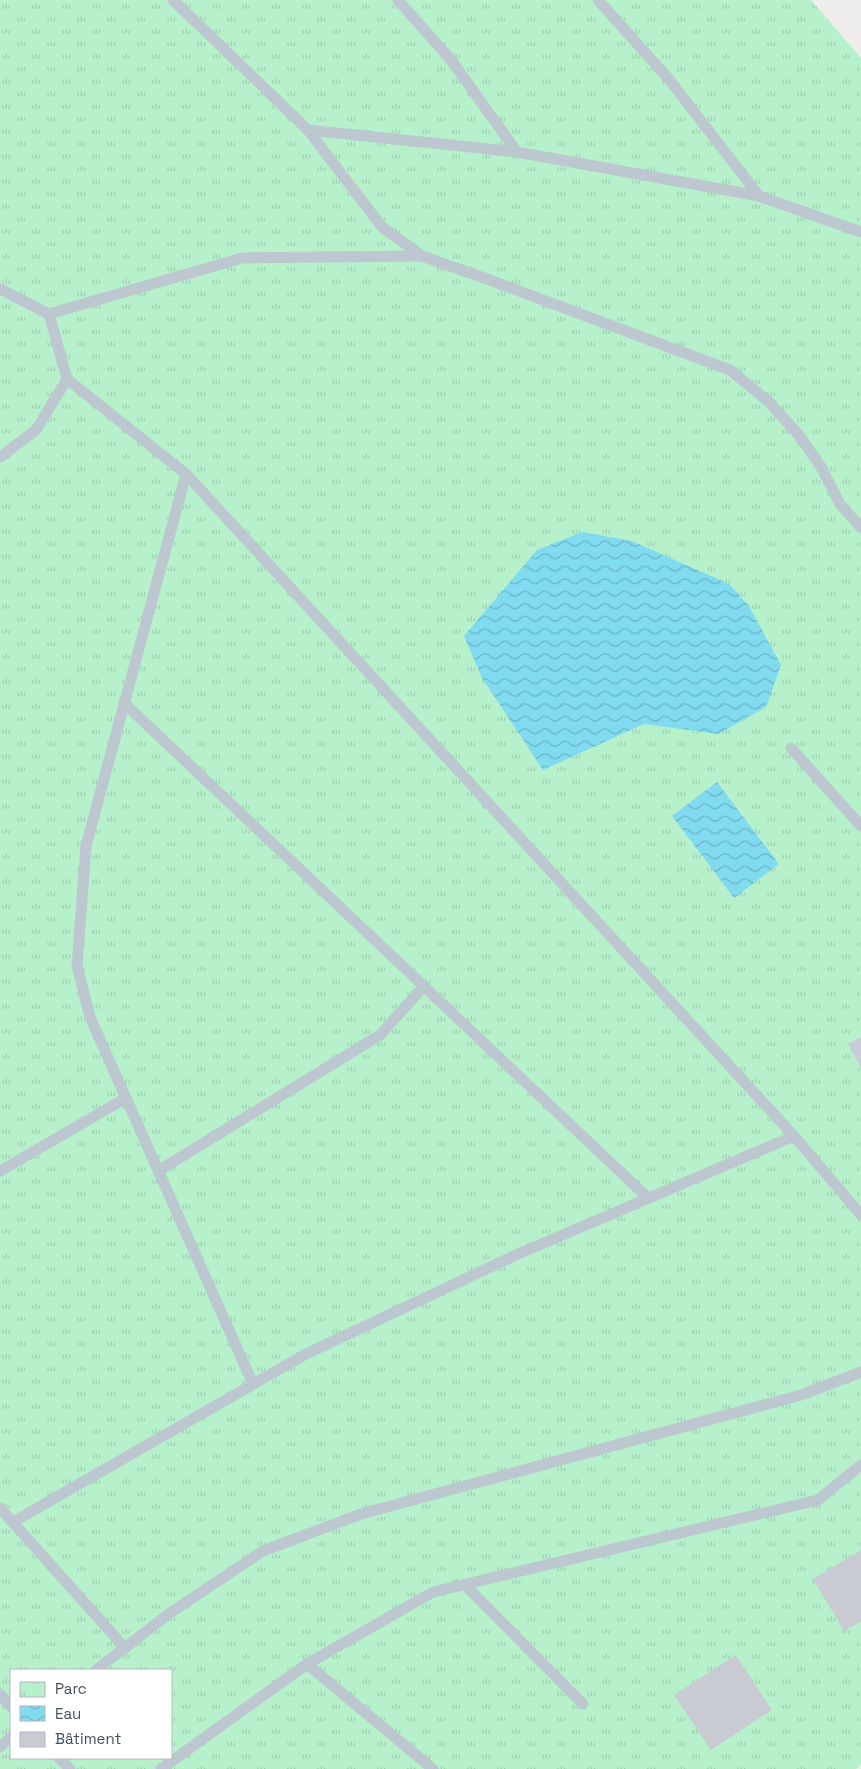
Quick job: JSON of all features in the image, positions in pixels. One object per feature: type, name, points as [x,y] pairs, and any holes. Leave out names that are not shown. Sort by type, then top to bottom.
[{"type":"lane","points":[[173,0],[308,130],[382,227],[422,256],[730,370],[769,402],[798,434],[821,468],[840,504],[861,528]]},
{"type":"lane","points":[[398,0],[451,60],[517,152]]},
{"type":"lane","points":[[598,0],[668,78],[759,196]]},
{"type":"lane","points":[[308,130],[517,152],[759,196],[861,232]]},
{"type":"lane","points":[[0,289],[49,314],[242,258],[422,256]]},
{"type":"lane","points":[[49,314],[67,379],[186,474],[794,1136],[861,1215]]},
{"type":"lane","points":[[0,457],[36,430],[67,379]]},
{"type":"lane","points":[[186,474],[86,846],[78,966],[90,1017],[254,1384]]},
{"type":"lane","points":[[124,703],[648,1198]]},
{"type":"lane","points":[[791,748],[861,826]]},
{"type":"lane","points":[[158,1171],[380,1035],[424,986]]},
{"type":"lane","points":[[0,1171],[126,1098]]},
{"type":"lane","points":[[13,1522],[304,1355],[507,1259],[794,1136]]},
{"type":"lane","points":[[97,1669],[170,1613],[263,1551],[361,1514],[801,1395],[861,1372]]},
{"type":"lane","points":[[161,1769],[308,1664],[433,1592],[818,1500],[861,1464]]},
{"type":"lane","points":[[0,1508],[125,1648]]},
{"type":"lane","points":[[465,1585],[583,1704]]},
{"type":"lane","points":[[308,1664],[433,1769]]},
{"type":"lane","points":[[0,1694],[10,1705]]},
{"type":"lane","points":[[0,1747],[10,1738]]},
{"type":"lane","points":[[61,1759],[70,1769]]},
{"type":"green space","points":[[0,0],[811,0],[861,58],[861,1765],[856,1769],[0,1769]]},
{"type":"water","points":[[582,532],[632,541],[729,584],[749,606],[781,665],[766,707],[718,734],[644,724],[543,770],[482,678],[464,636],[537,550]]},
{"type":"water","points":[[717,782],[779,864],[734,898],[672,816]]},
{"type":"building","points":[[861,1037],[861,1068],[848,1044]]},
{"type":"building","points":[[861,1550],[861,1621],[844,1631],[813,1579]]},
{"type":"building","points":[[736,1655],[772,1710],[711,1750],[674,1695]]}]
